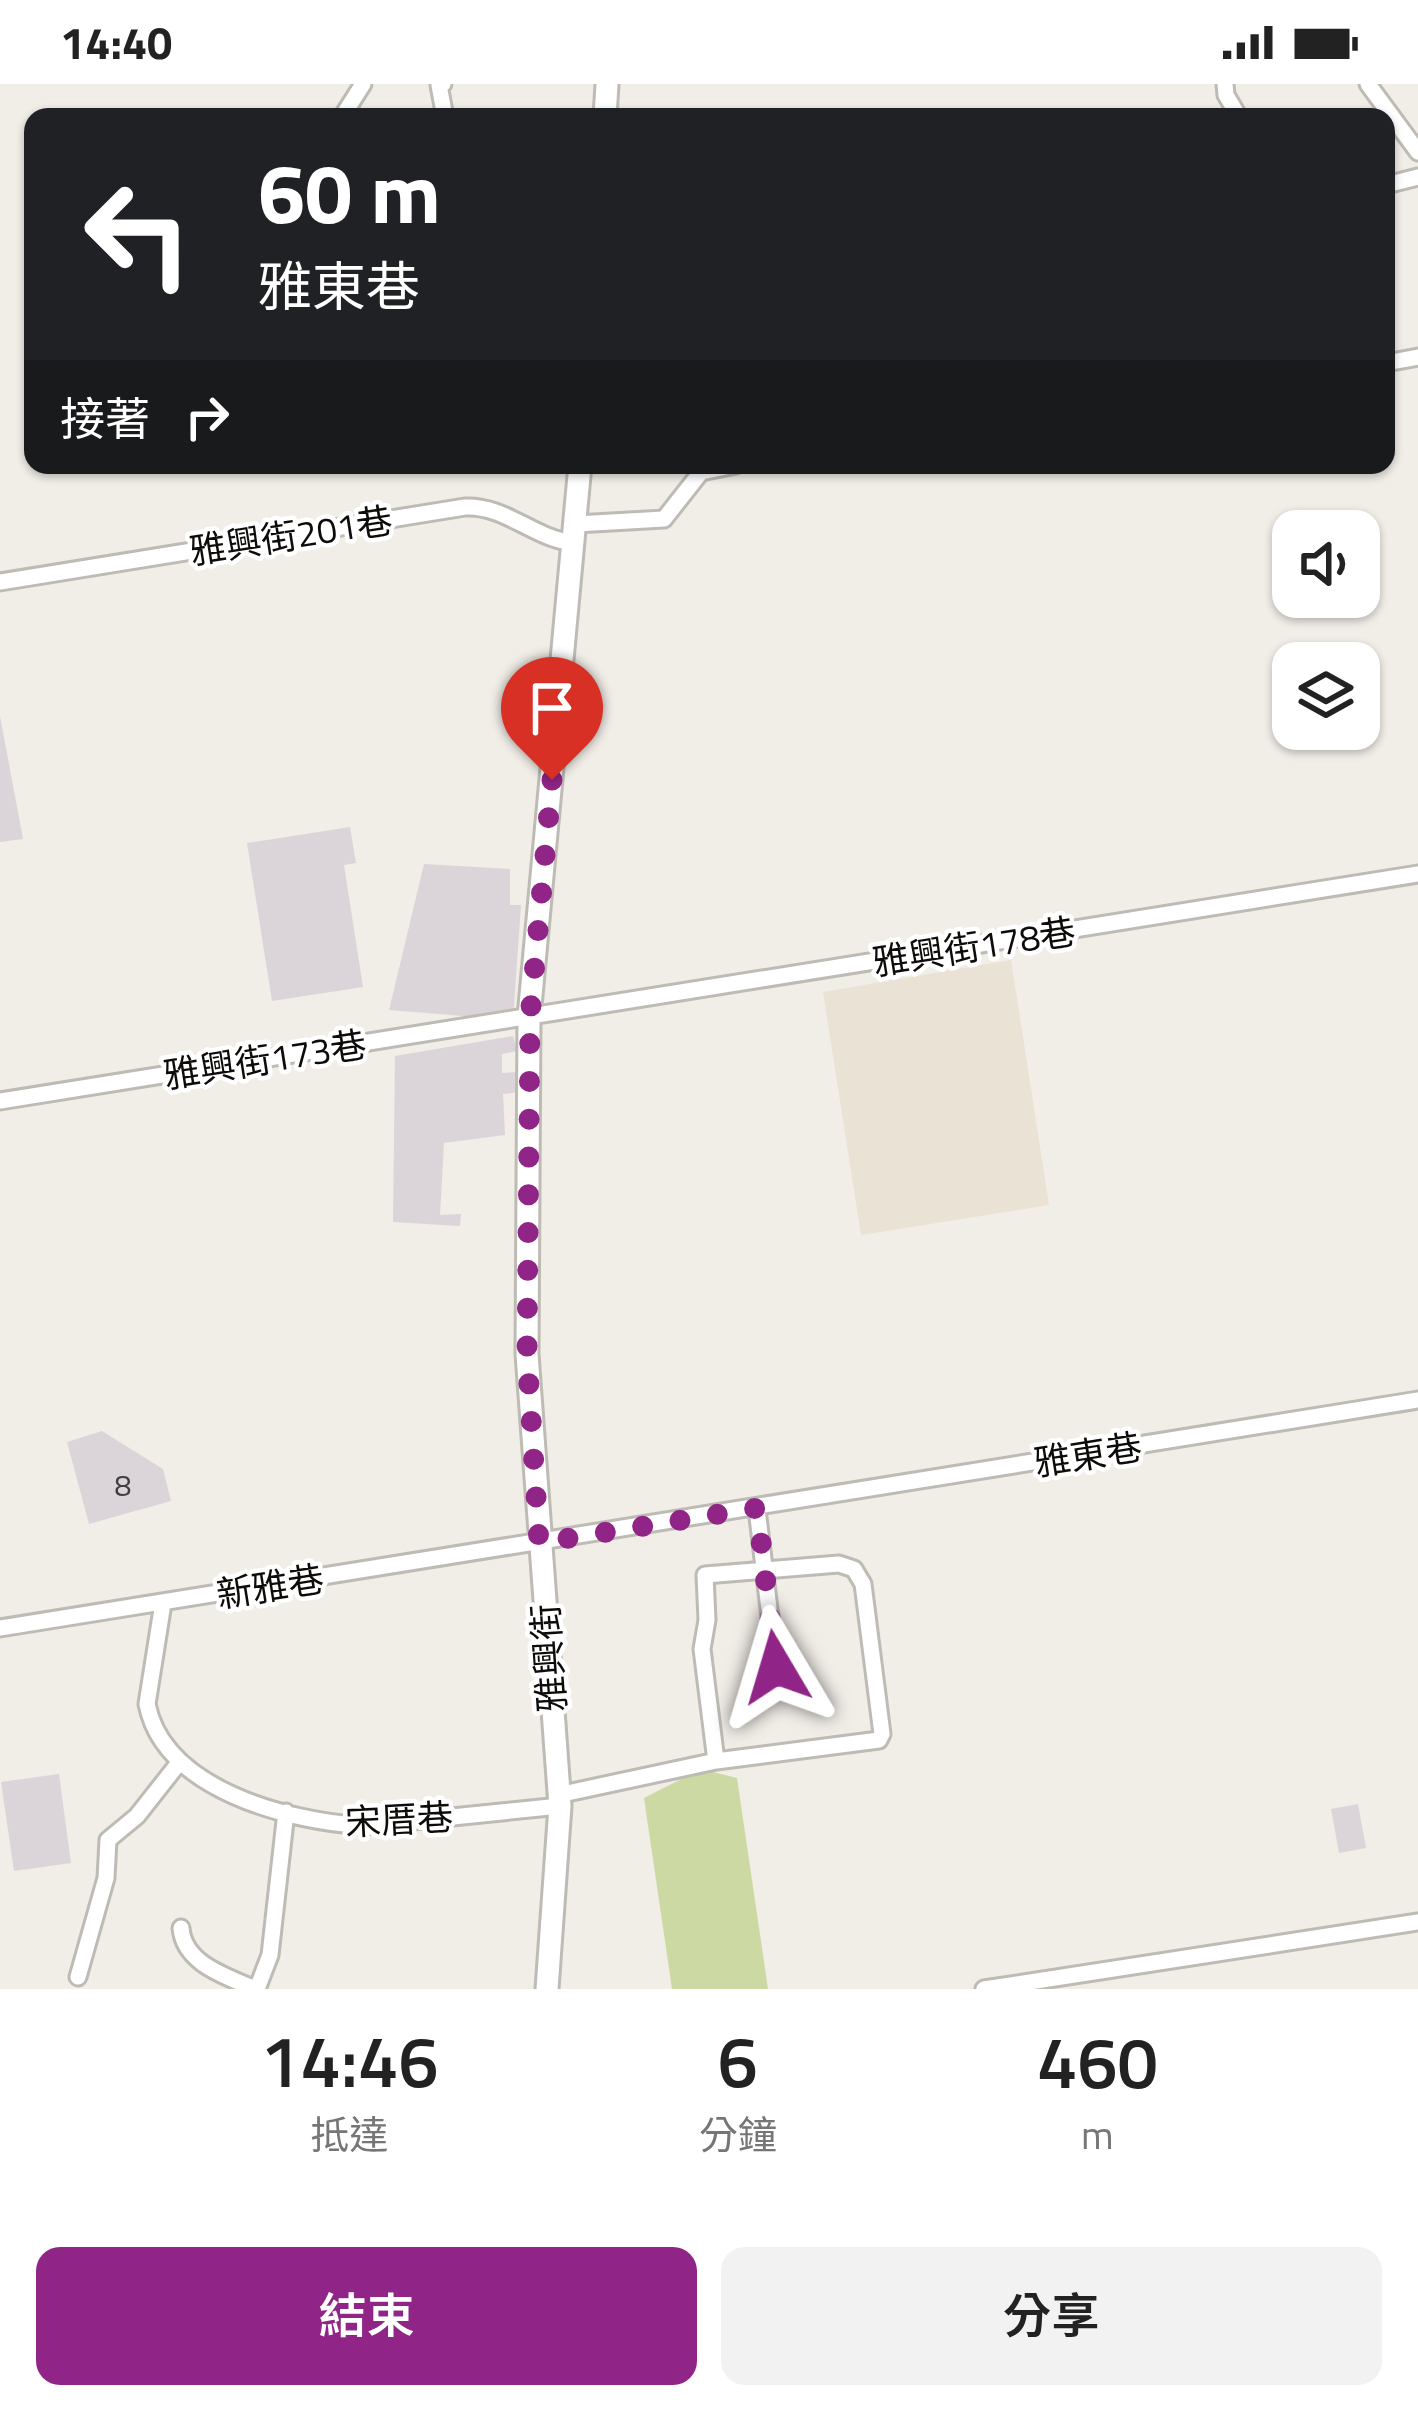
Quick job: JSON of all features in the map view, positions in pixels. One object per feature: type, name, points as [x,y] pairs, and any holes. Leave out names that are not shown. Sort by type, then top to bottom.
[{"type":"street","points":[[1395,121],[1418,152]]},
{"type":"street","name":"雅興街","points":[[547,1989],[559,1800],[527,1354],[530,1017],[579,474]]},
{"type":"street","points":[[576,533],[664,518],[699,474]]},
{"type":"street","name":"雅興街201巷","points":[[0,582],[465,507],[497,511],[555,542],[576,533]]},
{"type":"street","name":"雅興街178巷","points":[[530,1017],[1418,874]]},
{"type":"street","name":"雅興街173巷","points":[[0,1101],[530,1017]]},
{"type":"street","name":"雅東巷","points":[[539,1543],[1418,1400]]},
{"type":"street","points":[[757,1508],[776,1667],[785,1674]]},
{"type":"street","name":"新雅巷","points":[[0,1628],[539,1543]]},
{"type":"street","points":[[559,1800],[716,1761],[879,1740],[882,1734],[860,1575],[848,1565],[705,1575],[707,1620],[702,1649],[716,1761]]},
{"type":"street","points":[[78,1977],[106,1878],[108,1840],[137,1816],[178,1764],[147,1704],[163,1603]]},
{"type":"street","name":"宋厝巷","points":[[178,1764],[220,1790],[333,1824],[364,1826],[559,1800]]},
{"type":"street","points":[[182,1928],[182,1941],[192,1956],[256,1989],[270,1955],[286,1812]]},
{"type":"street","points":[[984,1989],[1418,1922]]},
{"type":"shaded area","points":[[1011,960],[1049,1205],[861,1235],[823,992]]},
{"type":"green space","points":[[701,1769],[737,1778],[768,1989],[672,1989],[644,1798]]},
{"type":"building","points":[[0,716],[23,839],[0,842]]},
{"type":"building","points":[[350,827],[356,863],[344,865],[363,987],[272,1001],[247,843]]},
{"type":"building","points":[[424,864],[510,869],[510,905],[521,905],[513,1020],[389,1010]]},
{"type":"building","points":[[513,1036],[517,1051],[502,1054],[502,1073],[517,1072],[519,1092],[503,1094],[505,1135],[444,1143],[440,1215],[461,1214],[460,1226],[393,1222],[395,1056]]},
{"type":"building","points":[[102,1431],[163,1469],[171,1501],[89,1524],[67,1442]]},
{"type":"building","points":[[59,1774],[71,1863],[14,1871],[1,1782]]},
{"type":"building","points":[[1358,1804],[1366,1848],[1339,1853],[1331,1809]]},
{"type":"route","points":[[552,780],[530,1017],[527,1354],[539,1543],[757,1508],[776,1667]]}]
